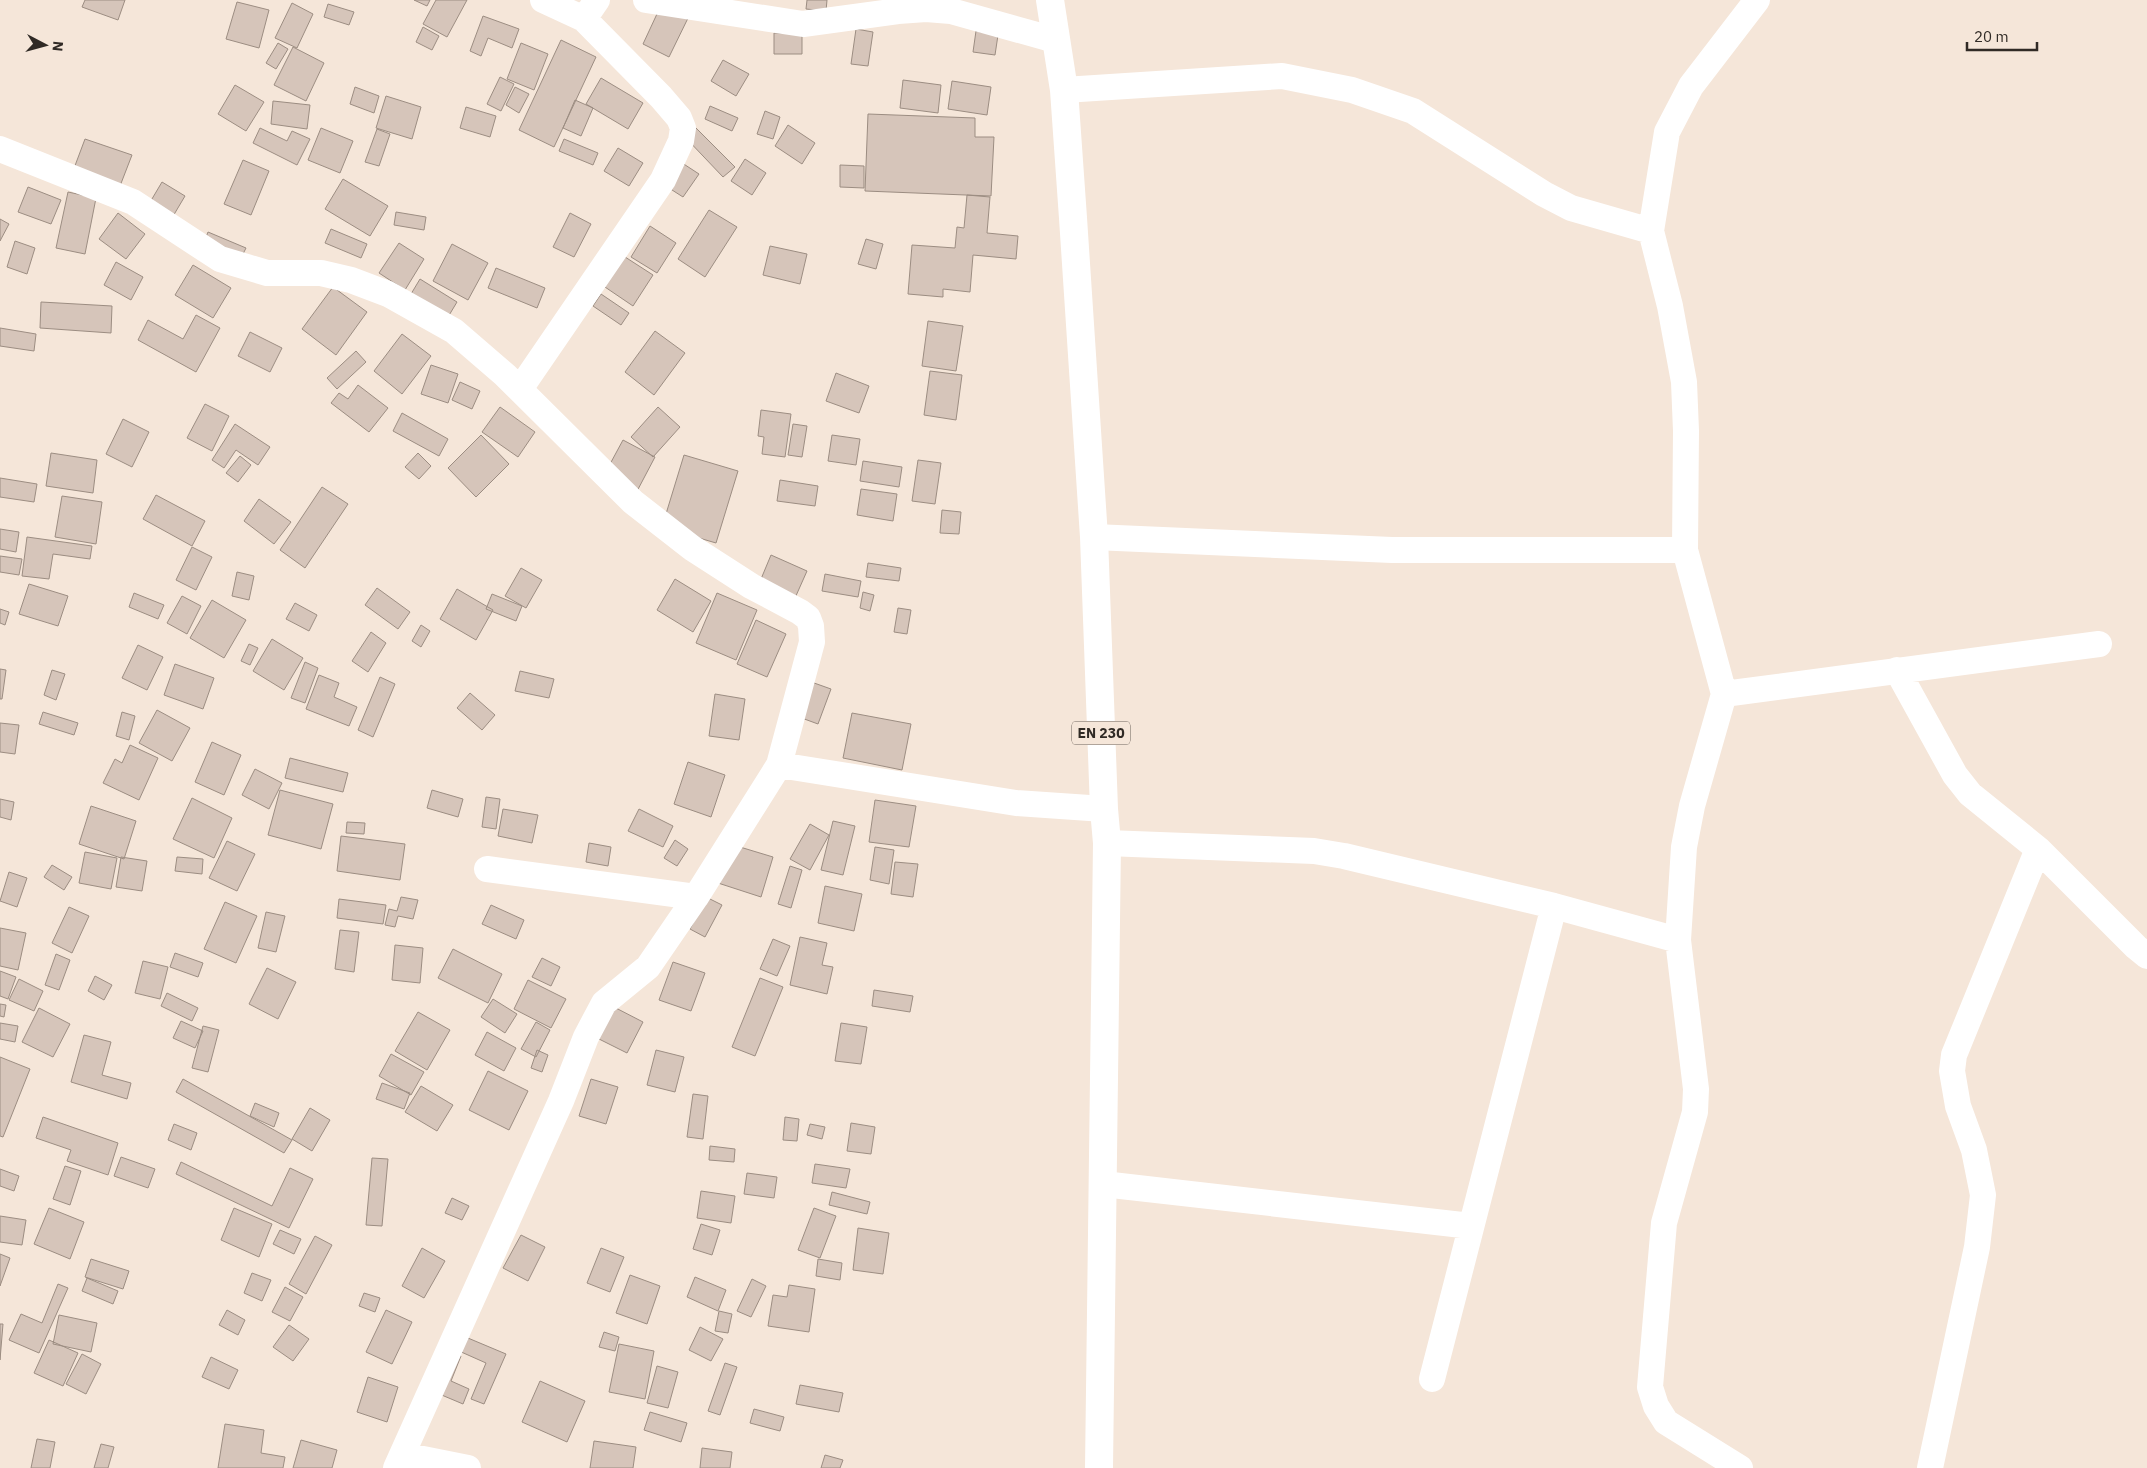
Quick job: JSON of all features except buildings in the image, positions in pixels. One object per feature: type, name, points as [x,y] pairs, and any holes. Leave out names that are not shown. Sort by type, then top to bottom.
[{"type":"main road","name":"EN 230","points":[[1050,0],[1064,90],[1094,537],[1104,809],[1107,843],[1099,1468]]},
{"type":"street","points":[[520,389],[663,180],[681,141],[683,128],[679,118],[590,9],[543,0]]},
{"type":"street","points":[[646,0],[803,24],[926,8],[950,11],[1055,40]]},
{"type":"street","points":[[1740,1468],[1666,1422],[1656,1406],[1650,1387],[1664,1223],[1695,1112],[1696,1089],[1678,940],[1684,847],[1692,806],[1724,694],[1685,550],[1686,431],[1684,382],[1670,306],[1651,231],[1667,132],[1691,86],[1757,0]]},
{"type":"street","points":[[1064,90],[1282,76],[1352,90],[1413,111],[1544,194],[1571,208],[1651,231]]},
{"type":"street","points":[[0,149],[134,202],[220,259],[267,273],[321,273],[351,280],[388,294],[454,331],[520,389],[641,508],[692,548],[752,586],[800,612],[808,618],[811,626],[812,642],[779,765],[696,897],[648,967],[604,1003],[586,1037],[561,1101],[399,1461],[468,1468]]},
{"type":"street","points":[[1094,537],[1392,550],[1685,550]]},
{"type":"street","points":[[1724,694],[2099,644]]},
{"type":"street","points":[[1897,670],[1955,775],[1970,794],[2038,849],[2147,956]]},
{"type":"street","points":[[779,765],[1016,803],[1104,809]]},
{"type":"street","points":[[1107,843],[1314,851],[1344,856],[1554,906],[1678,940]]},
{"type":"street","points":[[1930,1468],[1977,1247],[1983,1195],[1974,1150],[1958,1106],[1952,1071],[1954,1055],[2038,849]]},
{"type":"street","points":[[487,869],[696,897]]},
{"type":"street","points":[[1432,1379],[1554,906]]},
{"type":"street","points":[[1103,1184],[1471,1226]]}]
